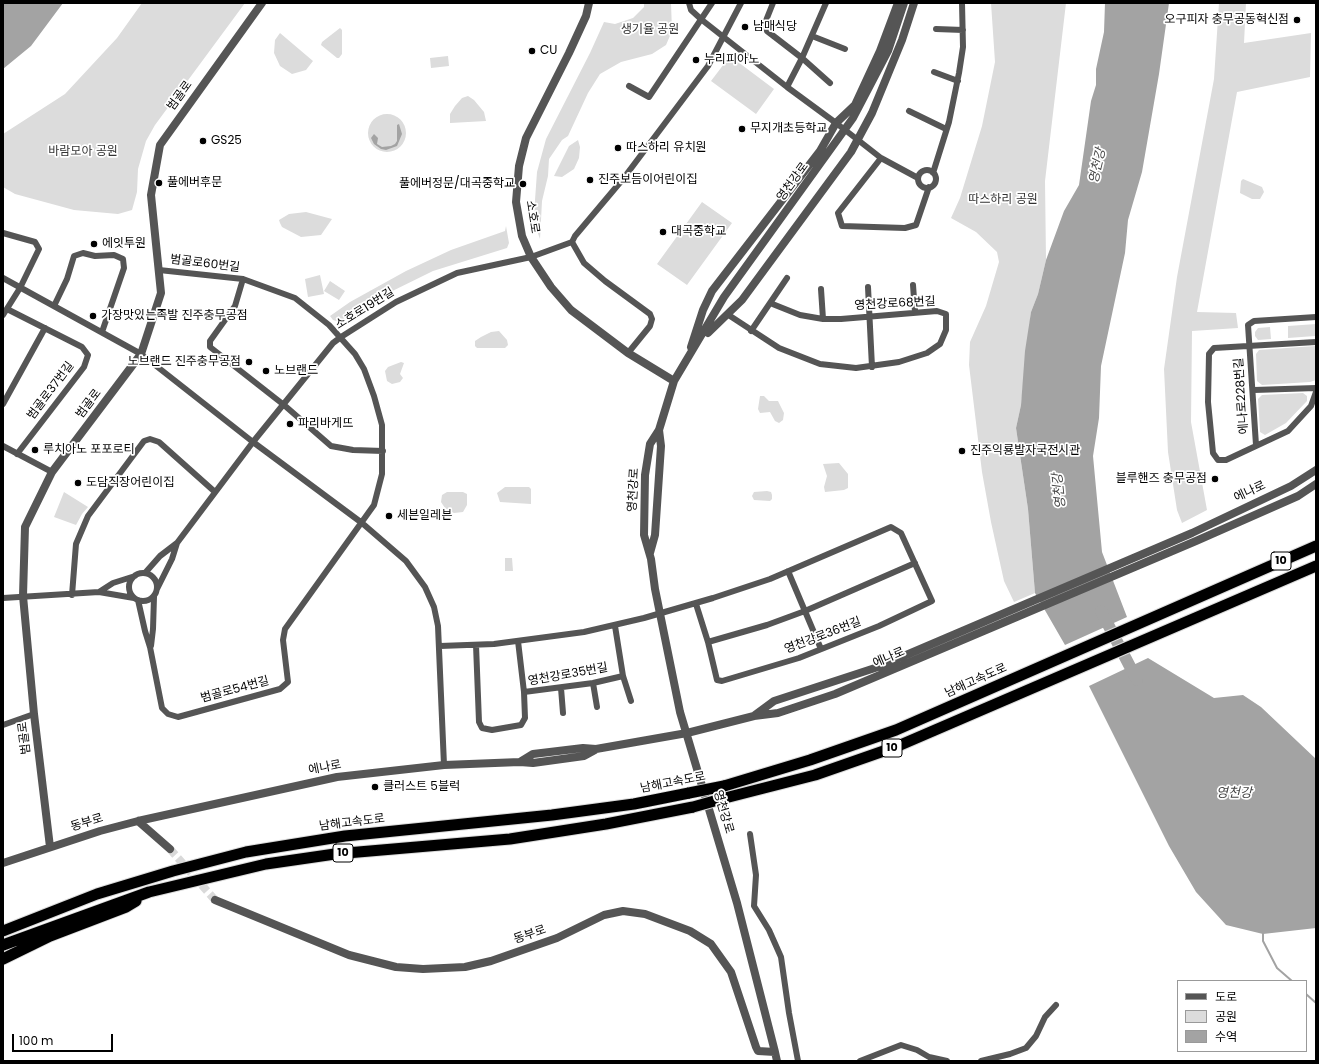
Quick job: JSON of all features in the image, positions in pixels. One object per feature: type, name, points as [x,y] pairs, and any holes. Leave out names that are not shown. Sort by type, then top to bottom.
[{"type":"highway","name":"남해고속도로","points":[[3,931],[97,894],[173,870],[246,852],[345,836],[552,815],[634,804],[724,786],[810,760],[896,730],[1316,546]]},
{"type":"highway","name":"10","points":[[3,945],[149,892],[188,881],[266,864],[335,854],[510,839],[606,824],[693,807],[815,775],[898,746],[1316,566]]},
{"type":"highway","points":[[3,959],[50,936],[126,908],[149,892]]},
{"type":"street","name":"범골로","points":[[50,847],[34,714],[23,596],[25,527],[52,472],[141,354],[160,293],[159,270],[154,242],[151,195],[160,145],[262,3]]},
{"type":"street","name":"소호로","points":[[589,3],[586,16],[572,47],[526,138],[519,166],[516,202],[522,236],[531,257],[551,287],[571,310],[628,354],[674,381]]},
{"type":"street","points":[[688,3],[691,10],[702,20],[786,87],[881,158],[918,178],[921,185],[929,187]]},
{"type":"street","points":[[629,86],[649,98],[712,3]]},
{"type":"street","points":[[628,354],[650,326],[652,319],[650,314],[605,281],[584,263],[572,242],[575,236],[623,179],[708,66],[741,3]]},
{"type":"street","points":[[773,3],[765,23],[767,31],[802,58],[830,83]]},
{"type":"street","points":[[786,87],[802,58],[826,3]]},
{"type":"street","name":"영천강로","points":[[684,366],[703,310],[712,291],[820,151],[836,123],[855,105],[880,51],[898,3]]},
{"type":"street","name":"영천강로","points":[[684,366],[724,297],[854,118],[888,51],[904,3]]},
{"type":"street","name":"영천강로","points":[[775,1052],[737,903],[680,712],[660,614],[650,553],[644,535],[645,475],[650,444],[658,430],[674,381],[717,322],[742,300],[858,140],[872,113],[902,40],[914,3]]},
{"type":"street","points":[[881,158],[838,213],[842,226],[905,228],[916,225],[929,187],[936,180],[933,172],[958,81],[964,47],[962,3]]},
{"type":"street","points":[[936,29],[963,30]]},
{"type":"street","points":[[812,36],[845,49]]},
{"type":"street","points":[[934,72],[958,81]]},
{"type":"street","points":[[909,111],[946,129]]},
{"type":"street","points":[[918,178],[923,171],[928,170],[933,172]]},
{"type":"street","points":[[3,233],[34,242],[39,249],[20,288],[3,315]]},
{"type":"street","name":"소호로19번길","points":[[253,442],[333,343],[396,302],[457,273],[531,257],[572,242]]},
{"type":"street","points":[[54,306],[67,280],[74,256],[83,253],[95,256],[114,255],[123,259],[124,268],[102,332]]},
{"type":"street","name":"범골로60번길","points":[[159,270],[243,279],[295,298],[329,325],[355,354],[364,369],[374,396],[382,425],[382,474],[374,505],[362,523]]},
{"type":"street","points":[[3,278],[141,354],[253,442],[362,523],[406,561],[424,587],[434,607],[438,626],[444,765]]},
{"type":"street","points":[[751,331],[787,278]]},
{"type":"street","points":[[243,279],[234,306],[210,341],[210,347],[284,405],[331,446],[353,450],[383,451]]},
{"type":"street","points":[[913,285],[915,312]]},
{"type":"street","points":[[868,287],[872,367]]},
{"type":"street","points":[[821,289],[823,318]]},
{"type":"street","name":"영천강로68번길","points":[[727,314],[779,348],[820,364],[856,368],[872,367],[899,362],[920,356],[940,344],[946,330],[946,314],[937,312],[915,312],[841,319],[823,318],[800,315],[770,302]]},
{"type":"street","points":[[3,404],[45,328],[7,309]]},
{"type":"street","name":"에나로228번길","points":[[1256,445],[1254,390],[1248,346],[1248,325],[1254,321],[1316,317]]},
{"type":"street","name":"범골로37번길","points":[[17,454],[84,367],[88,355],[82,347],[45,328]]},
{"type":"street","name":"에나로228번길","points":[[1316,342],[1214,348],[1209,354],[1208,402],[1213,453],[1218,460],[1226,460],[1288,430],[1311,406],[1316,392]]},
{"type":"street","points":[[1254,390],[1316,388]]},
{"type":"street","name":"영천강로","points":[[650,553],[655,535],[661,446],[658,430]]},
{"type":"street","points":[[72,595],[76,544],[88,516],[144,442],[150,439],[159,442],[215,492]]},
{"type":"street","points":[[99,592],[112,583],[144,573],[160,556],[177,543],[253,442]]},
{"type":"street","points":[[3,446],[52,472]]},
{"type":"street","name":"에나로","points":[[138,821],[337,777],[444,765],[520,762],[533,763],[584,756],[596,749],[687,733],[754,716],[778,713],[835,694],[1028,607],[1291,486],[1316,470]]},
{"type":"street","name":"에나로","points":[[754,716],[774,701],[878,667],[1196,541],[1298,496],[1316,484]]},
{"type":"street","name":"범골로54번길","points":[[150,647],[162,708],[168,714],[178,717],[280,689],[288,682],[283,640],[285,629],[362,523]]},
{"type":"street","name":"영천강로36번길","points":[[660,614],[696,604],[788,571],[891,527],[901,533],[932,601],[799,658],[722,681],[717,680],[708,642],[696,604]]},
{"type":"street","points":[[150,647],[153,629],[154,597],[172,559],[177,543]]},
{"type":"street","points":[[708,642],[767,625],[805,611],[915,563]]},
{"type":"street","points":[[788,571],[822,649]]},
{"type":"street","points":[[144,573],[154,578],[157,589]]},
{"type":"street","points":[[136,576],[130,586],[136,599],[144,631],[150,647]]},
{"type":"street","points":[[3,598],[72,595],[99,592],[146,601],[154,597]]},
{"type":"street","points":[[440,646],[476,645],[518,641],[614,626],[660,614]]},
{"type":"street","name":"영천강로35번길","points":[[476,645],[479,722],[482,728],[492,730],[521,725],[525,718],[524,692],[593,683],[623,676],[614,626]]},
{"type":"street","points":[[518,641],[524,692]]},
{"type":"street","points":[[623,676],[631,701]]},
{"type":"street","points":[[593,683],[597,707]]},
{"type":"street","points":[[561,688],[563,713]]},
{"type":"street","points":[[3,725],[34,714]]},
{"type":"street","points":[[138,821],[170,850]]},
{"type":"street","name":"동부로","points":[[3,863],[100,831],[138,821]]},
{"type":"street","points":[[750,834],[756,875],[754,906],[769,930],[781,957],[798,1061]]},
{"type":"street","name":"동부로","points":[[215,900],[349,955],[396,967],[423,969],[465,967],[491,961],[557,938],[604,915],[623,911],[645,914],[690,931],[711,944],[730,972],[758,1051],[775,1052]]},
{"type":"street","points":[[981,1061],[1010,1054],[1026,1048],[1036,1036],[1045,1017],[1056,1005]]},
{"type":"street","points":[[860,1061],[901,1044],[917,1050],[929,1057],[947,1061]]},
{"type":"street","points":[[775,1052],[777,1061]]},
{"type":"green space","name":"바람모아 공원","points":[[142,3],[245,3],[155,125],[146,141],[138,169],[137,192],[132,210],[118,214],[74,210],[15,194],[3,187],[3,134],[65,94],[117,38]]},
{"type":"green space","name":"생기율 공원","points":[[644,3],[671,3],[672,31],[666,45],[652,54],[621,62],[600,74],[588,93],[568,136],[562,140],[549,159],[548,176],[542,201],[540,239],[534,222],[535,200],[537,172],[546,139],[590,53],[604,22],[615,24],[633,18],[644,7]]},
{"type":"green space","name":"따스하리 공원","points":[[991,3],[1066,3],[1045,181],[1046,260],[1038,294],[1031,312],[1021,405],[1016,428],[1028,509],[1035,593],[1014,602],[1004,581],[991,522],[982,472],[969,365],[970,342],[986,306],[999,262],[997,252],[976,232],[951,218],[960,198],[982,126],[995,62]]},
{"type":"green space","points":[[1219,3],[1246,3],[1244,43],[1311,33],[1310,77],[1237,92],[1197,312],[1236,313],[1238,328],[1192,331],[1191,422],[1207,510],[1182,523],[1177,510],[1168,452],[1164,369],[1177,277],[1214,79]]},
{"type":"green space","points":[[340,28],[342,30],[342,54],[339,58],[337,58],[321,45],[322,42]]},
{"type":"green space","points":[[280,33],[313,61],[306,70],[292,74],[280,66],[274,53],[275,40]]},
{"type":"green space","points":[[448,56],[449,66],[431,68],[430,58]]},
{"type":"green space","points":[[730,56],[774,89],[756,114],[711,81]]},
{"type":"green space","points":[[468,96],[474,100],[484,112],[486,121],[450,123],[450,114],[455,106],[462,98]]},
{"type":"green space","points":[[383,114],[391,114],[398,117],[403,122],[406,133],[403,144],[398,149],[391,152],[383,152],[376,149],[371,144],[368,137],[368,129],[371,122],[376,117]]},
{"type":"green space","points":[[578,140],[580,147],[579,158],[574,169],[562,177],[554,176],[569,146]]},
{"type":"green space","points":[[1243,179],[1262,187],[1264,192],[1260,199],[1252,199],[1240,193],[1241,181]]},
{"type":"green space","points":[[702,202],[732,223],[687,285],[657,264]]},
{"type":"green space","points":[[306,212],[332,219],[321,235],[301,237],[282,227],[279,220],[289,214]]},
{"type":"green space","points":[[506,226],[509,243],[507,248],[433,271],[368,303],[340,322],[333,320],[330,316],[350,302],[406,271],[451,250],[505,231]]},
{"type":"green space","points":[[320,275],[324,294],[308,297],[305,279]]},
{"type":"green space","points":[[330,281],[345,291],[339,300],[324,291]]},
{"type":"green space","points":[[1316,324],[1315,336],[1288,338],[1288,326]]},
{"type":"green space","points":[[1270,327],[1271,339],[1258,340],[1255,336],[1255,332],[1258,328]]},
{"type":"green space","points":[[499,331],[507,340],[508,345],[505,348],[477,348],[475,346],[475,341],[481,337],[491,332]]},
{"type":"green space","points":[[1315,346],[1316,380],[1310,382],[1262,385],[1257,381],[1256,354],[1259,350]]},
{"type":"green space","points":[[401,362],[404,363],[400,374],[403,378],[400,382],[392,384],[387,381],[385,371],[388,367]]},
{"type":"green space","points":[[1303,393],[1307,396],[1307,401],[1286,423],[1265,435],[1260,432],[1258,399],[1262,395]]},
{"type":"green space","points":[[760,396],[764,396],[769,401],[778,401],[784,413],[783,420],[779,423],[775,421],[770,412],[760,413],[758,409]]},
{"type":"green space","points":[[839,463],[848,474],[848,488],[844,490],[825,492],[824,487],[827,476],[823,464]]},
{"type":"green space","points":[[505,487],[529,487],[531,489],[531,504],[500,502],[497,493]]},
{"type":"green space","points":[[64,492],[88,507],[76,525],[54,517]]},
{"type":"green space","points":[[447,492],[463,492],[467,494],[467,505],[463,512],[454,513],[445,508],[441,502],[442,495]]},
{"type":"green space","points":[[754,492],[771,492],[772,495],[772,499],[770,501],[754,500],[752,496]]},
{"type":"green space","points":[[505,558],[512,558],[513,571],[505,571]]},
{"type":"water","points":[[3,3],[63,3],[31,46],[3,69]]},
{"type":"water","points":[[1105,3],[1169,3],[1159,74],[1142,172],[1128,220],[1125,253],[1101,366],[1099,418],[1093,456],[1102,552],[1127,617],[1065,645],[1035,593],[1028,509],[1016,428],[1021,405],[1025,351],[1031,312],[1038,294],[1046,260],[1064,211],[1079,185],[1091,101],[1096,85],[1096,69],[1104,32]]},
{"type":"water","points":[[399,124],[402,134],[397,146],[386,150],[381,149],[374,144],[371,138],[374,134],[378,138],[377,144],[382,147],[395,144],[397,141],[397,125]]},
{"type":"water","name":"영천강","points":[[1148,658],[1214,698],[1243,695],[1261,707],[1316,759],[1316,928],[1263,934],[1226,925],[1196,892],[1169,846],[1089,686]]},
{"type":"waterway","name":"영천강","points":[[1101,611],[1137,680]]},
{"type":"waterway","points":[[1263,932],[1263,941],[1277,968],[1291,980]]},
{"type":"waterway","points":[[1307,995],[1316,1003]]},
{"type":"tunnel","points":[[170,849],[215,900]]},
{"type":"place","name":"오구피자 충무공동혁신점","points":[[1297,20]]},
{"type":"place","name":"남매식당","points":[[745,27]]},
{"type":"place","name":"CU","points":[[532,51]]},
{"type":"place","name":"누리피아노","points":[[696,60]]},
{"type":"place","name":"무지개초등학교","points":[[742,129]]},
{"type":"place","name":"GS25","points":[[203,141]]},
{"type":"place","name":"따스하리 유치원","points":[[618,148]]},
{"type":"place","name":"진주보듬이어린이집","points":[[590,180]]},
{"type":"place","name":"풀에버후문","points":[[159,183]]},
{"type":"place","name":"풀에버정문/대곡중학교","points":[[523,184]]},
{"type":"place","name":"대곡중학교","points":[[663,232]]},
{"type":"place","name":"에잇투원","points":[[94,244]]},
{"type":"place","name":"가장맛있는족발 진주충무공점","points":[[93,316]]},
{"type":"place","name":"노브랜드 진주충무공점","points":[[249,362]]},
{"type":"place","name":"노브랜드","points":[[266,371]]},
{"type":"place","name":"파리바게뜨","points":[[290,424]]},
{"type":"place","name":"루치아노 포포로티","points":[[35,450]]},
{"type":"place","name":"진주익룡발자국전시관","points":[[962,451]]},
{"type":"place","name":"블루핸즈 충무공점","points":[[1215,479]]},
{"type":"place","name":"도담직장어린이집","points":[[78,483]]},
{"type":"place","name":"세븐일레븐","points":[[389,516]]},
{"type":"place","name":"클러스트 5블럭","points":[[375,787]]}]
